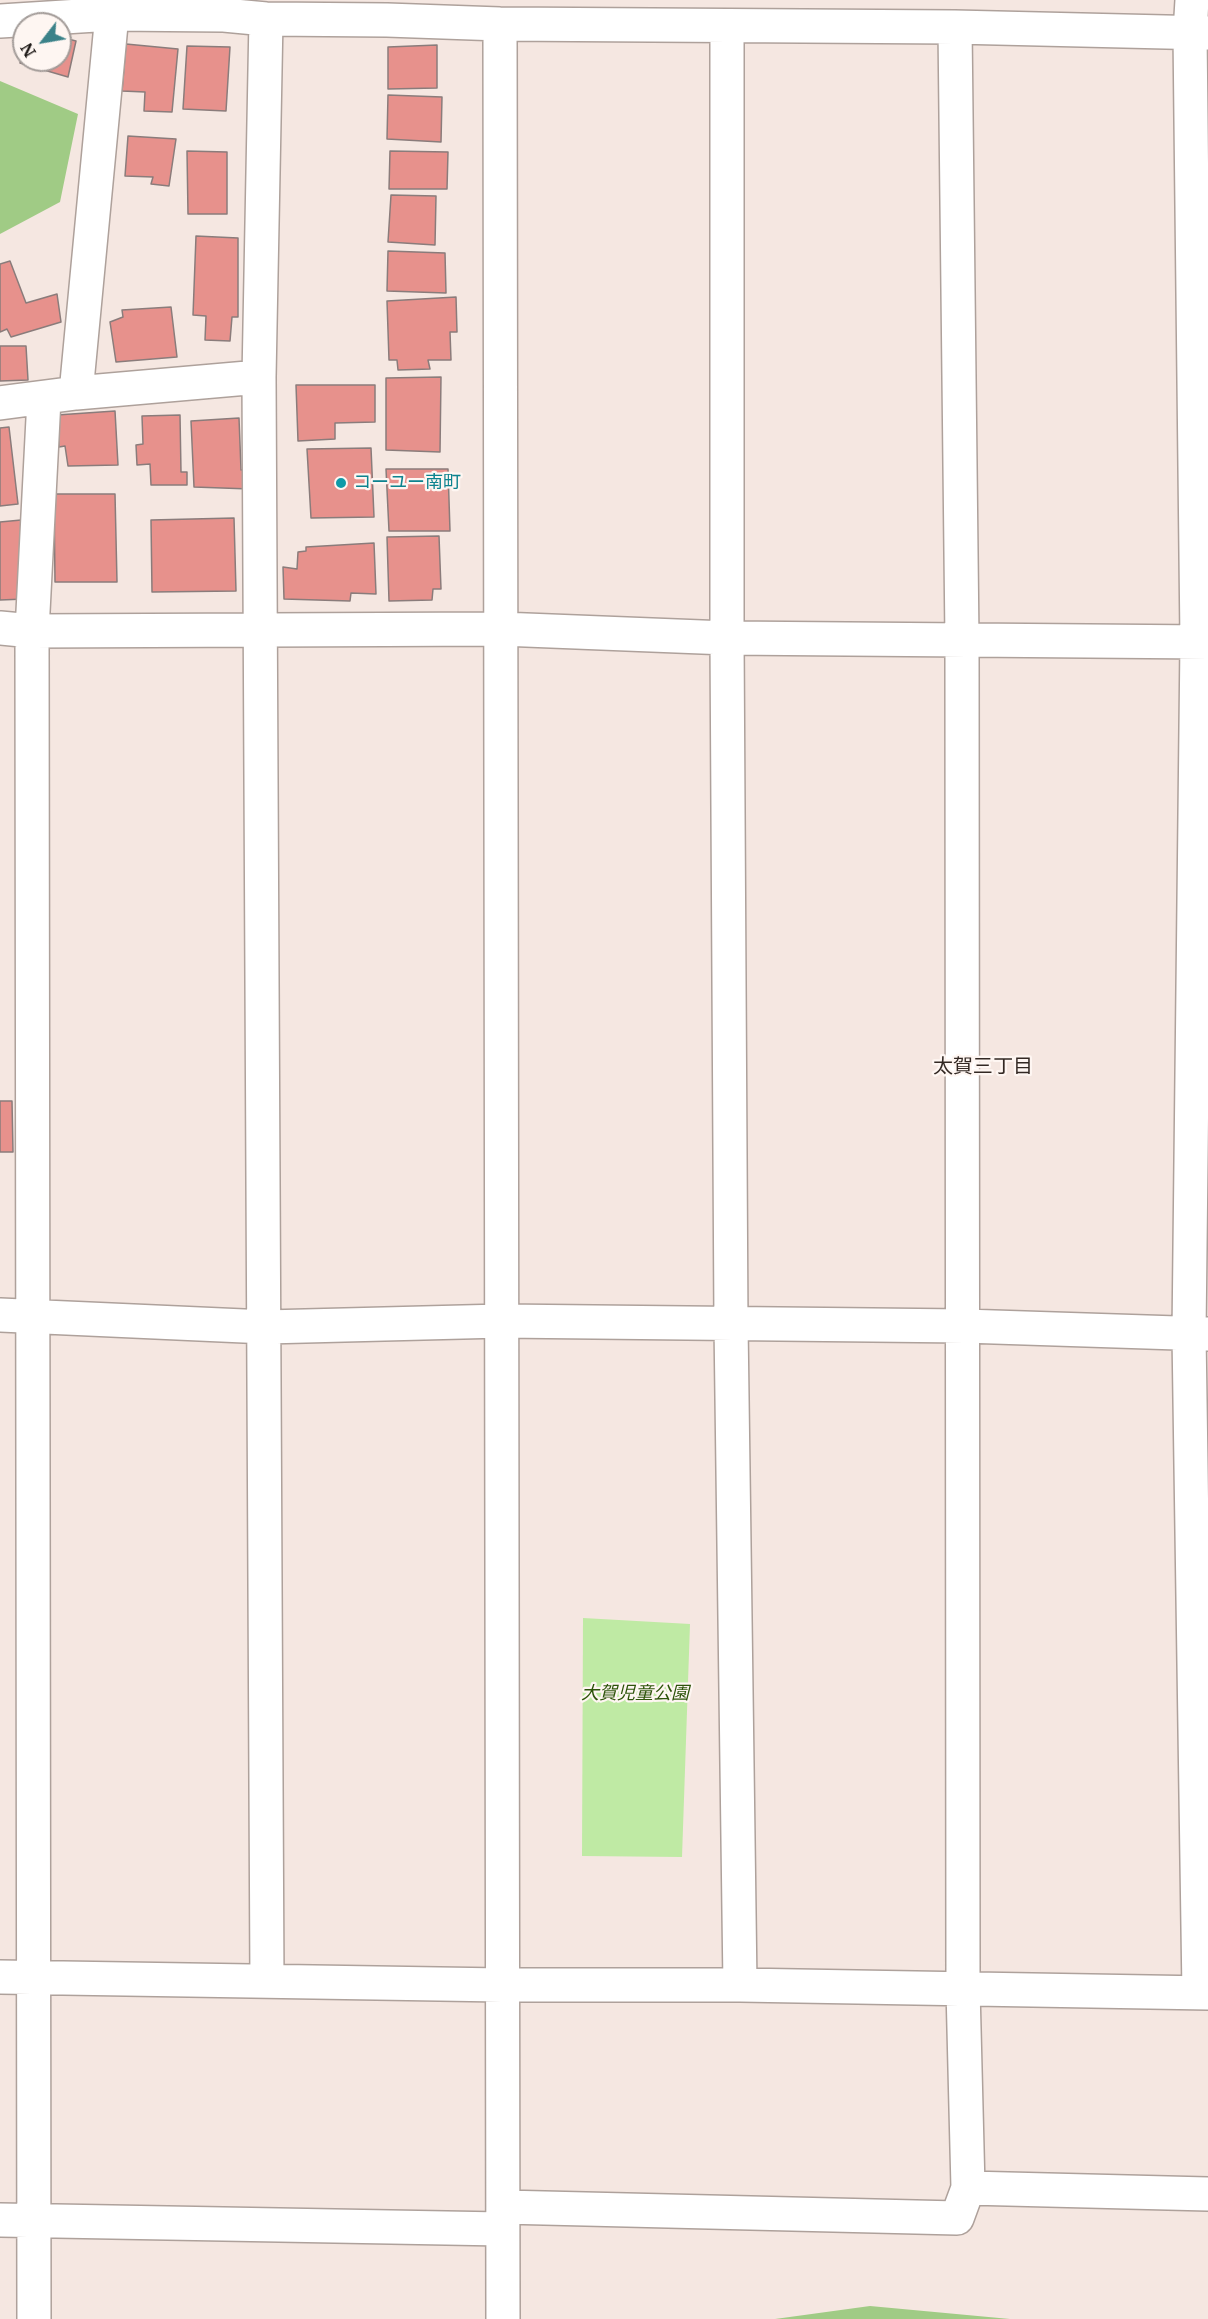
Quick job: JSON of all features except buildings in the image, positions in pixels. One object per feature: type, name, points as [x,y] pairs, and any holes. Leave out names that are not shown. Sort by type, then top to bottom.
[{"type":"street","points":[[0,1977],[502,1985],[740,1985],[1203,1993],[1199,1334],[1202,641],[1199,33],[1192,0]]},
{"type":"street","points":[[0,21],[224,8],[266,19],[439,11],[500,24],[955,27],[1199,33]]},
{"type":"street","points":[[76,393],[112,15]]},
{"type":"street","points":[[266,19],[259,377],[266,1327],[267,1981]]},
{"type":"street","points":[[500,24],[503,2319]]},
{"type":"street","points":[[727,27],[727,638],[731,1324],[740,1985]]},
{"type":"street","points":[[0,2220],[957,2218],[968,2188],[963,1989],[962,640],[955,27]]},
{"type":"street","points":[[0,403],[76,393],[259,377]]},
{"type":"street","points":[[34,2319],[32,631],[44,399]]},
{"type":"street","points":[[0,628],[32,631],[501,629],[727,638],[1202,641]]},
{"type":"street","points":[[0,1315],[266,1327],[502,1321],[964,1326],[1199,1334]]},
{"type":"street","points":[[968,2188],[1208,2194]]},
{"type":"green space","points":[[0,81],[78,114],[60,202],[0,234]]},
{"type":"green space","name":"大賀児童公園","points":[[583,1618],[690,1624],[682,1857],[582,1856]]},
{"type":"green space","points":[[870,2306],[1010,2319],[775,2319]]},
{"type":"place","name":"コーユー南町","points":[[341,483]]},
{"type":"district","name":"太賀三丁目","points":[[983,1067]]}]
